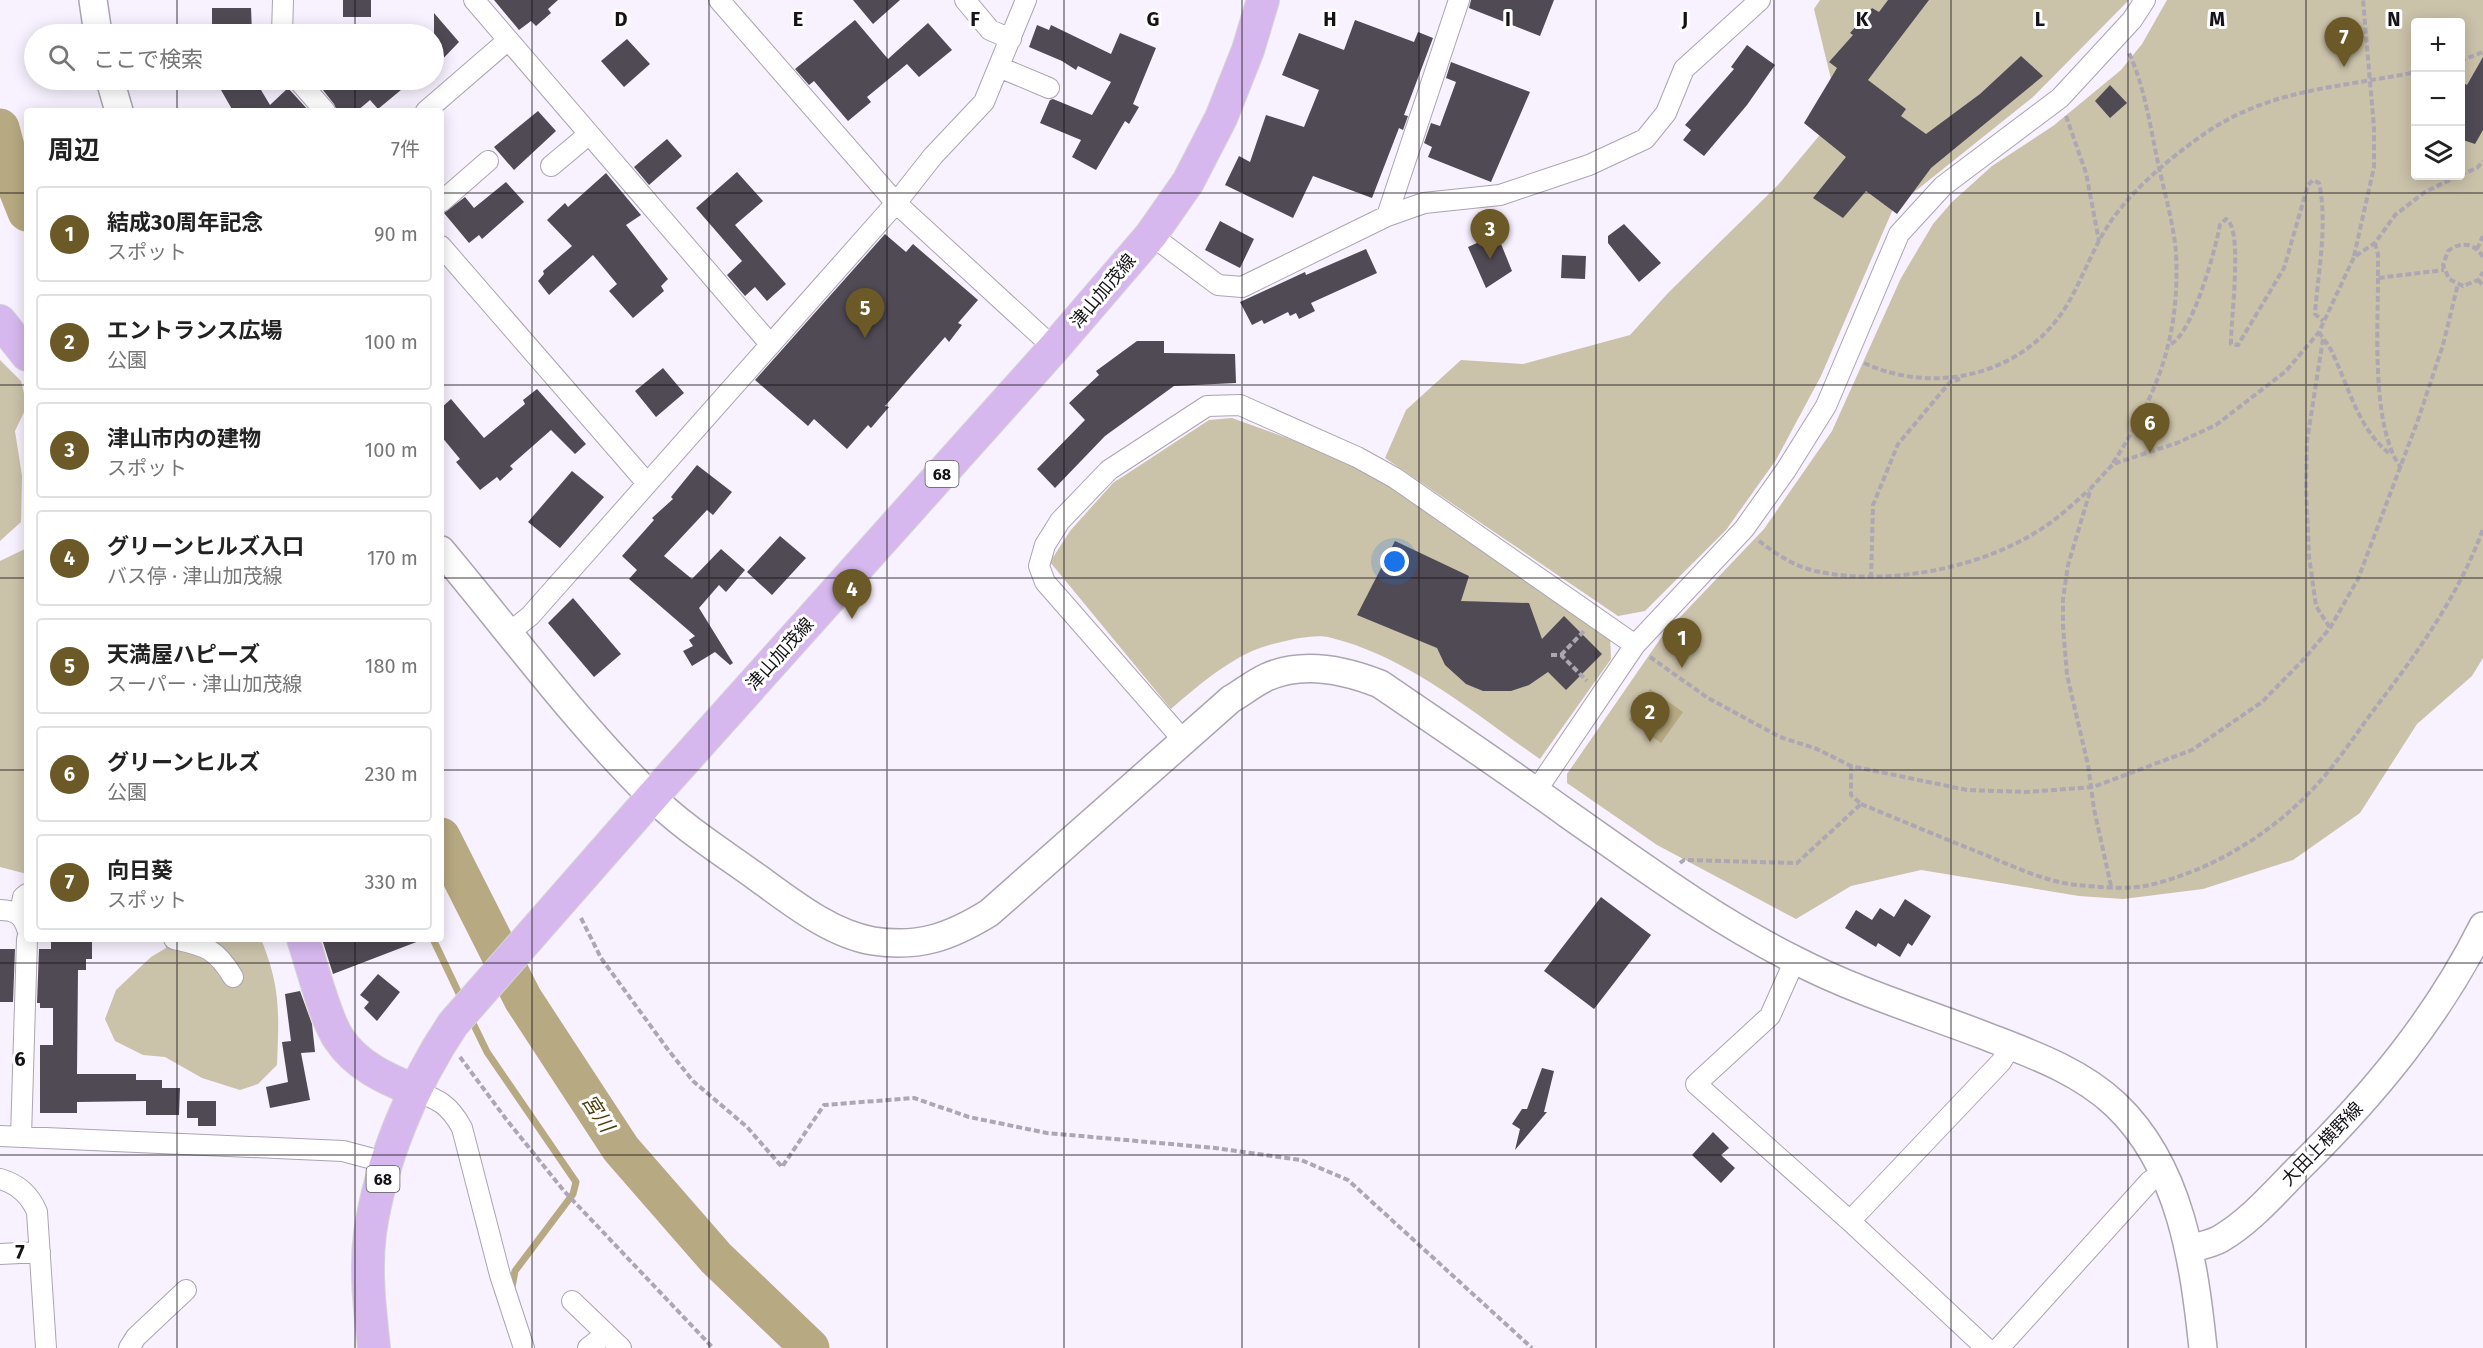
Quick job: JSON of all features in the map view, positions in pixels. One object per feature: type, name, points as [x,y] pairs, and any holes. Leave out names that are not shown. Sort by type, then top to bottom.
[{"type":"main road","name":"津山加茂線","points":[[377,1340],[367,1282],[370,1233],[388,1163],[414,1090],[447,1033],[652,797],[1054,348],[1151,235],[1188,182],[1221,118],[1248,50],[1263,0]]},
{"type":"main road","points":[[0,321],[24,351]]},
{"type":"main road","points":[[304,942],[338,1039],[352,1055],[380,1075],[414,1090]]},
{"type":"street","points":[[93,0],[97,24]]},
{"type":"street","points":[[282,24],[283,0]]},
{"type":"street","points":[[474,0],[770,344]]},
{"type":"street","points":[[719,0],[896,203],[1054,348]]},
{"type":"street","points":[[965,0],[990,30],[1011,39]]},
{"type":"street","points":[[510,632],[530,616],[646,482],[896,203],[933,156],[984,102],[1026,0]]},
{"type":"street","points":[[1387,216],[1459,0]]},
{"type":"street","points":[[1151,235],[1218,285],[1242,287],[1387,216],[1424,203],[1500,195],[1589,165],[1645,139],[1666,113],[1684,69],[1760,0]]},
{"type":"street","points":[[1536,791],[1635,645],[1744,529],[1826,406],[1899,234],[1943,186],[2060,98],[2120,33],[2145,0]]},
{"type":"street","points":[[429,108],[507,41]]},
{"type":"street","points":[[999,67],[1049,88]]},
{"type":"street","points":[[113,90],[118,108]]},
{"type":"street","points":[[307,90],[322,108]]},
{"type":"street","points":[[551,166],[588,135]]},
{"type":"street","points":[[444,199],[488,161]]},
{"type":"street","points":[[444,249],[646,482]]},
{"type":"street","points":[[1184,741],[1045,582],[1039,566],[1045,545],[1060,521],[1109,470],[1207,406],[1240,405],[1357,457],[1395,478],[1635,645]]},
{"type":"street","points":[[444,554],[607,750],[652,797],[785,898],[837,928],[871,940],[903,944],[935,940],[964,928],[989,913],[1231,699],[1268,677],[1296,670],[1324,669],[1351,673],[1380,684],[1662,880],[1745,933],[1829,976],[2050,1062],[2089,1083],[2116,1105],[2145,1138],[2163,1173],[2181,1218],[2189,1249],[2203,1348]]},
{"type":"street","points":[[23,922],[24,896]]},
{"type":"street","points":[[0,910],[12,910],[23,922]]},
{"type":"street","name":"大田上横野線","points":[[2189,1249],[2218,1240],[2250,1217],[2352,1115],[2423,1028],[2462,968],[2483,926]]},
{"type":"street","points":[[21,1137],[27,942]]},
{"type":"street","points":[[188,942],[202,945],[215,952],[233,977]]},
{"type":"street","points":[[1795,960],[1770,1016],[1696,1084],[1850,1221],[1986,1348]]},
{"type":"street","points":[[1850,1221],[2001,1062],[2011,1046]]},
{"type":"street","points":[[414,1090],[438,1100],[453,1112],[462,1128],[502,1283],[524,1348]]},
{"type":"street","points":[[0,1136],[343,1151],[388,1163]]},
{"type":"street","points":[[2000,1348],[2150,1181],[2163,1173]]},
{"type":"street","points":[[0,1179],[16,1185],[32,1200],[37,1212],[46,1348]]},
{"type":"street","points":[[0,1254],[40,1252]]},
{"type":"street","points":[[129,1348],[136,1337],[186,1290]]},
{"type":"street","points":[[572,1301],[621,1348]]},
{"type":"street","points":[[588,1348],[606,1334]]},
{"type":"path","points":[[2113,464],[2177,443],[2216,425],[2286,371],[2319,332],[2354,256],[2374,167],[2363,0]]},
{"type":"path","points":[[1744,529],[1780,557],[1814,571],[1871,578],[1962,564],[2000,551],[2047,525],[2091,488],[2113,464],[2141,420],[2171,344],[2176,310],[2176,251],[2141,80],[2120,33]]},
{"type":"path","points":[[2465,60],[2483,52]]},
{"type":"path","points":[[1871,578],[1873,506],[1898,444],[1950,382],[2008,361],[2044,336],[2067,306],[2099,241],[2130,197],[2159,169],[2205,134],[2280,96],[2411,73]]},
{"type":"path","points":[[2060,98],[2086,173],[2099,241]]},
{"type":"path","points":[[2465,173],[2477,168],[2483,161]]},
{"type":"path","points":[[2171,344],[2181,339],[2203,286],[2220,225],[2226,219],[2232,226],[2235,266],[2232,344],[2238,345],[2284,268],[2308,185],[2313,180],[2319,183],[2321,192],[2321,238],[2315,314],[2323,321]]},
{"type":"path","points":[[2354,256],[2375,243],[2395,215],[2425,192],[2449,180]]},
{"type":"path","points":[[2477,249],[2483,236]]},
{"type":"path","points":[[2375,243],[2378,255],[2378,367],[2391,455]]},
{"type":"path","points":[[2483,257],[2477,249],[2462,244],[2452,248],[2445,255],[2444,270],[2449,279],[2458,284],[2468,285],[2478,280],[2483,272]]},
{"type":"path","points":[[2378,278],[2444,270]]},
{"type":"path","points":[[2478,280],[2483,285]]},
{"type":"path","points":[[1635,645],[1718,704],[1780,737],[1817,749],[1851,766],[1967,790],[2027,792],[2092,787],[2192,750],[2219,734],[2262,702],[2304,659],[2330,628],[2358,579],[2401,468],[2443,345],[2458,284]]},
{"type":"path","points":[[2319,332],[2331,351],[2355,407],[2382,448],[2401,468]]},
{"type":"path","points":[[2323,339],[2307,441],[2306,486],[2309,556],[2316,606],[2330,628]]},
{"type":"path","points":[[1847,354],[1873,367],[1912,379],[1963,378]]},
{"type":"path","points":[[2091,488],[2068,565],[2063,599],[2063,626],[2067,675],[2111,886]]},
{"type":"path","points":[[1851,766],[1851,795],[1861,804],[2038,876],[2076,885],[2150,885],[2249,844],[2305,796],[2336,762],[2424,643],[2474,554],[2483,529]]},
{"type":"path","points":[[1551,655],[1561,655],[1582,634]]},
{"type":"path","points":[[1561,655],[1581,675]]},
{"type":"path","points":[[1662,880],[1684,860],[1797,862],[1861,804]]},
{"type":"path","points":[[562,901],[601,958],[693,1081],[747,1127],[782,1167],[824,1105],[914,1098],[969,1117],[1047,1133],[1215,1148],[1301,1160],[1348,1180],[1477,1295],[1532,1348]]},
{"type":"path","points":[[447,1033],[506,1119],[564,1191],[713,1348]]},
{"type":"shaded area","points":[[1820,0],[2129,0],[2033,97],[1893,209],[1821,376],[1776,460],[1726,530],[1645,611],[1618,616],[1385,458],[1406,410],[1461,360],[1523,364],[1630,335],[1668,293],[1778,185],[1839,112],[1814,9]]},
{"type":"shaded area","points":[[2167,0],[2483,0],[2483,658],[2472,676],[2417,724],[2360,813],[2293,860],[2203,889],[2123,899],[2079,896],[1921,870],[1851,886],[1796,919],[1657,845],[1567,783],[1567,774],[1663,635],[1764,529],[1832,431],[1901,278],[1933,224],[1952,202],[1992,166],[2053,126],[2121,70],[2142,44]]},
{"type":"shaded area","points":[[0,360],[21,381],[24,412],[15,431],[22,476],[21,522],[0,541]]},
{"type":"shaded area","points":[[1232,418],[1359,464],[1442,524],[1610,635],[1611,659],[1540,759],[1465,705],[1413,672],[1357,646],[1321,636],[1279,642],[1252,651],[1220,670],[1171,709],[1050,562],[1070,531],[1113,483],[1209,420]]},
{"type":"shaded area","points":[[24,549],[24,873],[0,867],[0,561]]},
{"type":"shaded area","points":[[1650,689],[1683,712],[1661,743],[1629,720]]},
{"type":"shaded area","points":[[165,942],[262,942],[268,956],[277,1001],[277,1065],[258,1084],[240,1090],[202,1078],[165,1057],[143,1055],[115,1041],[105,1019],[116,990],[151,957],[166,948]]},
{"type":"building","points":[[343,0],[371,0],[371,17],[343,17]]},
{"type":"building","points":[[494,0],[558,0],[548,9],[551,13],[536,26],[531,21],[519,30]]},
{"type":"building","points":[[853,0],[900,0],[873,24]]},
{"type":"building","points":[[1471,0],[1554,0],[1540,36],[1469,8]]},
{"type":"building","points":[[1888,0],[1929,0],[1868,80],[1906,109],[1901,116],[1926,134],[1980,94],[2021,56],[2043,76],[1931,168],[1897,214],[1866,191],[1843,218],[1813,198],[1846,157],[1804,123],[1837,68],[1829,62],[1853,35],[1850,33],[1872,8],[1879,12]]},
{"type":"building","points":[[212,8],[251,8],[252,24],[212,24]]},
{"type":"building","points":[[434,13],[443,24],[434,24]]},
{"type":"building","points":[[855,20],[888,59],[928,23],[952,50],[919,77],[907,64],[867,97],[871,102],[848,121],[814,81],[809,85],[795,69]]},
{"type":"building","points":[[1355,20],[1414,42],[1418,32],[1433,38],[1404,115],[1408,116],[1403,130],[1399,128],[1372,198],[1313,176],[1293,218],[1225,185],[1239,156],[1250,162],[1266,115],[1304,127],[1319,90],[1282,75],[1299,33],[1344,50]]},
{"type":"building","points":[[444,25],[459,42],[444,58]]},
{"type":"building","points":[[1037,25],[1049,30],[1051,25],[1111,54],[1120,33],[1156,48],[1133,104],[1139,107],[1129,124],[1125,121],[1096,170],[1072,157],[1081,140],[1040,123],[1050,100],[1053,99],[1092,115],[1111,82],[1078,66],[1076,70],[1062,61],[1029,47]]},
{"type":"building","points":[[627,39],[650,64],[624,87],[601,61]]},
{"type":"building","points":[[1747,45],[1775,65],[1747,105],[1704,156],[1683,140],[1691,130],[1685,125],[1734,69],[1731,67]]},
{"type":"building","points":[[2483,57],[2483,130],[2475,144],[2465,141],[2465,84],[2467,85]]},
{"type":"building","points":[[1451,62],[1530,92],[1491,182],[1428,157],[1432,147],[1424,143],[1431,123],[1440,126],[1456,82],[1446,78]]},
{"type":"building","points":[[2110,85],[2127,103],[2110,118],[2095,101]]},
{"type":"building","points":[[221,90],[261,90],[270,105],[286,90],[290,90],[306,108],[231,108]]},
{"type":"building","points":[[323,90],[401,90],[379,108],[370,100],[361,108],[336,108]]},
{"type":"building","points":[[538,111],[556,131],[514,170],[494,147]]},
{"type":"building","points":[[667,139],[682,156],[649,185],[634,167]]},
{"type":"building","points":[[737,172],[763,201],[735,225],[786,284],[767,301],[755,287],[745,296],[727,275],[742,261],[696,208]]},
{"type":"building","points":[[606,173],[641,215],[626,225],[668,279],[661,286],[664,291],[633,318],[609,291],[617,284],[593,255],[549,295],[538,281],[544,274],[543,271],[572,246],[547,220],[565,203],[568,207]]},
{"type":"building","points":[[506,182],[524,202],[482,239],[479,235],[469,243],[444,213],[465,197],[474,208]]},
{"type":"building","points":[[1220,221],[1254,239],[1240,268],[1205,250]]},
{"type":"building","points":[[1624,224],[1661,263],[1639,282],[1608,243],[1608,236]]},
{"type":"building","points":[[885,234],[906,252],[913,244],[978,300],[958,323],[962,325],[949,342],[945,337],[885,406],[889,407],[871,428],[868,425],[847,449],[814,419],[808,426],[755,380]]},
{"type":"building","points":[[1497,234],[1512,271],[1486,288],[1468,247]]},
{"type":"building","points":[[1366,249],[1377,273],[1311,303],[1315,311],[1299,319],[1296,313],[1290,316],[1288,312],[1264,324],[1262,320],[1252,325],[1240,302],[1305,272],[1306,275]]},
{"type":"building","points":[[1562,255],[1586,256],[1585,279],[1561,278]]},
{"type":"building","points":[[1137,341],[1164,341],[1164,353],[1235,354],[1236,383],[1174,386],[1105,436],[1055,488],[1037,469],[1085,420],[1069,403],[1099,375],[1096,371]]},
{"type":"building","points":[[663,368],[684,393],[656,417],[635,391]]},
{"type":"building","points":[[537,389],[586,444],[575,454],[551,430],[510,466],[513,469],[500,481],[497,477],[480,490],[456,462],[460,459],[444,440],[444,405],[451,399],[484,438],[525,404],[523,400]]},
{"type":"building","points":[[697,465],[732,492],[713,515],[707,510],[664,556],[692,579],[721,549],[745,570],[726,592],[719,585],[699,608],[733,663],[730,665],[715,652],[692,666],[683,651],[693,646],[689,640],[695,636],[629,579],[637,570],[622,556],[654,520],[652,518],[673,499],[671,497]]},
{"type":"building","points":[[572,471],[604,497],[560,548],[528,522]]},
{"type":"building","points":[[780,536],[806,558],[772,595],[747,572]]},
{"type":"building","points":[[1395,541],[1469,576],[1461,601],[1529,603],[1542,639],[1564,616],[1602,654],[1566,690],[1548,672],[1529,685],[1511,691],[1483,691],[1466,684],[1445,665],[1437,648],[1357,615]]},
{"type":"building","points":[[573,598],[621,654],[594,677],[548,623]]},
{"type":"building","points":[[1601,897],[1651,935],[1594,1009],[1544,971]]},
{"type":"building","points":[[1905,899],[1931,916],[1912,946],[1908,943],[1900,957],[1878,943],[1876,947],[1845,928],[1856,910],[1872,920],[1880,908],[1894,917]]},
{"type":"building","points":[[51,942],[92,942],[92,959],[86,959],[86,970],[78,970],[77,1074],[136,1074],[136,1080],[162,1080],[162,1088],[180,1088],[179,1115],[146,1115],[146,1101],[77,1102],[77,1113],[40,1113],[40,1045],[53,1045],[53,1008],[40,1008],[40,1003],[37,1003],[39,949],[51,949]]},
{"type":"building","points":[[323,942],[416,942],[333,974]]},
{"type":"building","points":[[0,949],[15,949],[13,1002],[0,1002]]},
{"type":"building","points":[[378,974],[400,992],[377,1021],[364,1008],[369,1002],[360,995]]},
{"type":"building","points":[[300,991],[312,1024],[315,1052],[301,1053],[310,1100],[270,1108],[266,1087],[288,1082],[282,1042],[291,1041],[285,994]]},
{"type":"building","points":[[1542,1068],[1554,1071],[1544,1112],[1547,1112],[1515,1150],[1520,1129],[1512,1124],[1522,1109],[1527,1109]]},
{"type":"building","points":[[187,1101],[216,1101],[216,1126],[198,1126],[198,1118],[187,1118]]},
{"type":"building","points":[[1713,1132],[1729,1148],[1721,1155],[1735,1168],[1721,1183],[1692,1155]]},
{"type":"waterway","name":"宮川","points":[[0,128],[13,177],[24,204]]},
{"type":"waterway","name":"宮川","points":[[444,843],[523,999],[621,1149],[716,1258],[810,1348]]},
{"type":"waterway","points":[[434,942],[463,1002]]},
{"type":"waterway","points":[[470,1017],[487,1052],[576,1182],[573,1194],[515,1271],[512,1287]]},
{"type":"place","name":"向日葵","points":[[2344,67]]},
{"type":"place","name":"津山市内の建物","points":[[1490,259]]},
{"type":"place","name":"天満屋ハピーズ","points":[[865,338]]},
{"type":"place","name":"グリーンヒルズ","points":[[2150,453]]},
{"type":"place","name":"グリーンヒルズ入口","points":[[852,619]]},
{"type":"place","name":"結成30周年記念","points":[[1682,668]]},
{"type":"place","name":"エントランス広場","points":[[1650,742]]}]
